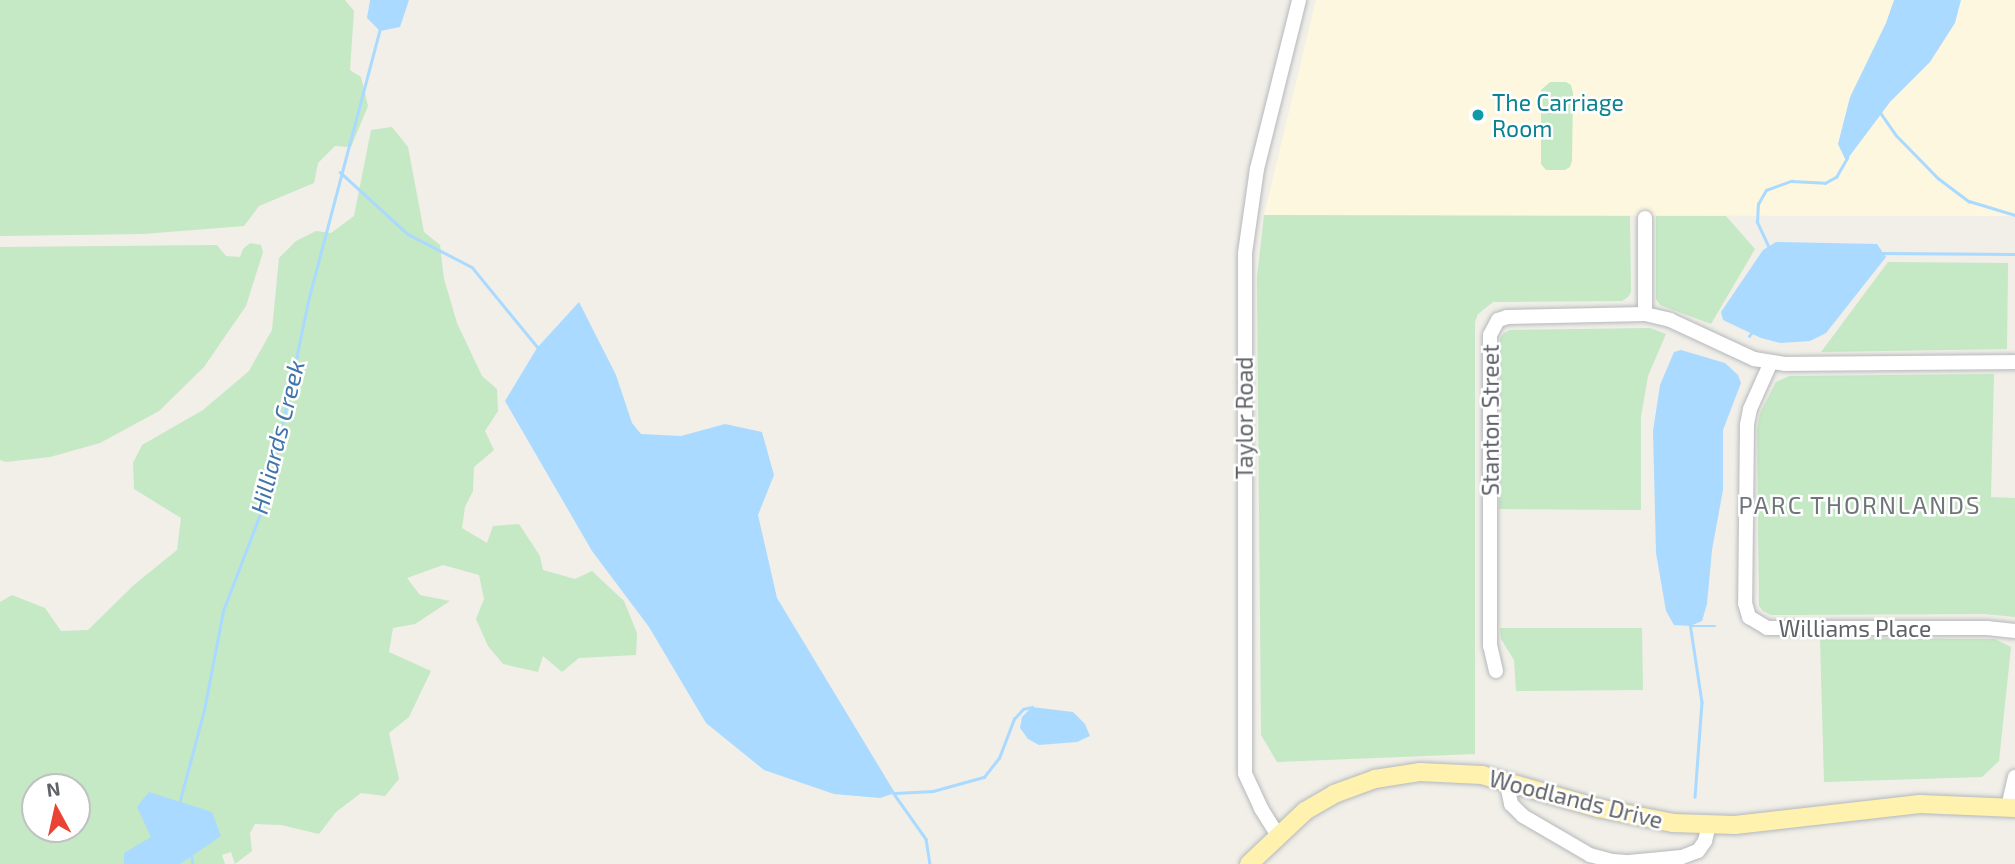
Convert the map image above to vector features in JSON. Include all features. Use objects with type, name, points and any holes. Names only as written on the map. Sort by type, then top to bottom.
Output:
[{"type":"main road","name":"Woodlands Drive","points":[[1249,864],[1277,834],[1304,811],[1335,794],[1375,779],[1438,771],[1506,780],[1631,816],[1709,825],[1772,822],[1920,804],[2011,808]]},
{"type":"street","name":"Taylor Road","points":[[1277,834],[1245,773],[1245,253],[1257,170],[1299,0]]},
{"type":"street","points":[[1645,218],[1645,314]]},
{"type":"street","name":"Stanton Street","points":[[1496,671],[1490,646],[1492,326],[1507,317],[1645,314],[1670,320],[1754,359],[1771,362],[2015,362]]},
{"type":"street","name":"Williams Place","points":[[1771,362],[1750,409],[1747,424],[1745,603],[1749,617],[1766,628],[1987,628],[2015,631]]},
{"type":"street","points":[[2011,808],[2015,777]]},
{"type":"street","points":[[1506,780],[1511,804],[1523,816],[1590,855],[1629,862],[1682,857],[1698,851],[1705,841],[1709,825]]},
{"type":"shaded area","points":[[1316,0],[2015,0],[2015,216],[1264,215]]},
{"type":"green space","points":[[0,0],[345,0],[354,11],[350,70],[361,77],[368,106],[351,147],[335,146],[318,163],[314,183],[259,206],[244,226],[143,234],[0,236]]},
{"type":"green space","points":[[1550,82],[1566,82],[1571,85],[1573,93],[1572,161],[1570,167],[1565,170],[1546,170],[1541,164],[1541,90]]},
{"type":"green space","points":[[392,127],[408,147],[424,232],[440,245],[444,279],[457,323],[482,376],[497,389],[498,411],[485,431],[494,450],[474,467],[473,491],[465,507],[462,528],[487,543],[493,526],[519,524],[540,556],[543,570],[575,579],[592,571],[624,601],[637,633],[636,655],[579,658],[562,672],[543,656],[538,672],[503,664],[488,646],[476,619],[484,599],[479,575],[443,565],[407,578],[420,595],[450,601],[415,624],[393,628],[389,652],[431,671],[409,717],[389,733],[399,779],[385,796],[361,793],[336,812],[319,834],[281,825],[255,824],[250,833],[252,851],[235,864],[231,852],[222,855],[225,864],[0,864],[0,602],[12,595],[45,608],[61,631],[88,630],[135,584],[177,550],[181,518],[134,489],[133,463],[142,445],[203,410],[249,371],[272,330],[279,258],[296,241],[316,231],[331,233],[354,216],[371,130]]},
{"type":"green space","points":[[1264,215],[1630,216],[1631,292],[1628,297],[1622,301],[1493,302],[1478,314],[1475,322],[1475,754],[1277,762],[1261,735],[1257,278]]},
{"type":"green space","points":[[1656,216],[1726,216],[1755,249],[1711,324],[1660,305],[1656,299]]},
{"type":"green space","points":[[250,243],[261,245],[263,252],[246,306],[204,367],[159,411],[100,443],[50,457],[6,462],[0,460],[0,247],[217,245],[226,256],[240,257],[243,249]]},
{"type":"green space","points":[[1888,262],[2008,263],[2007,349],[1821,352]]},
{"type":"green space","points":[[1650,328],[1666,334],[1648,376],[1641,417],[1641,510],[1499,509],[1500,338],[1504,333],[1510,330]]},
{"type":"green space","points":[[1994,374],[1991,497],[2015,498],[2015,617],[1985,614],[1771,615],[1763,611],[1759,606],[1757,429],[1760,413],[1776,382],[1789,376]]},
{"type":"green space","points":[[1500,628],[1642,628],[1643,690],[1516,691],[1514,660],[1501,639]]},
{"type":"green space","points":[[1820,638],[1995,639],[2011,647],[1999,761],[1982,777],[1824,782]]},
{"type":"water","points":[[370,0],[409,0],[400,27],[380,31],[367,18]]},
{"type":"water","points":[[1894,0],[1961,0],[1955,23],[1930,62],[1890,102],[1846,161],[1838,144],[1850,97],[1886,23]]},
{"type":"water","points":[[1776,242],[1877,244],[1886,257],[1826,333],[1810,341],[1780,343],[1761,338],[1723,320],[1721,312],[1763,250]]},
{"type":"water","points":[[579,302],[616,375],[632,423],[641,434],[681,436],[725,424],[762,432],[774,475],[758,515],[777,598],[895,793],[880,798],[834,794],[764,770],[706,723],[649,627],[592,551],[505,401],[537,348]]},
{"type":"water","points":[[1681,350],[1725,363],[1738,375],[1741,383],[1723,430],[1723,490],[1712,550],[1707,604],[1702,621],[1690,626],[1674,625],[1666,611],[1656,553],[1653,431],[1660,385],[1674,352]]},
{"type":"water","points":[[1032,707],[1073,712],[1085,724],[1090,736],[1077,742],[1039,745],[1028,739],[1020,728],[1022,717]]},
{"type":"water","points":[[149,792],[212,812],[221,836],[180,864],[124,864],[124,853],[151,837],[137,807]]},
{"type":"waterway","name":"Hilliards Creek","points":[[179,804],[204,710],[223,611],[268,493],[309,297],[380,29]]},
{"type":"waterway","points":[[1880,112],[1897,136],[1938,178],[1969,201],[2015,215]]},
{"type":"waterway","points":[[1769,248],[1757,222],[1758,204],[1766,190],[1791,181],[1825,183],[1836,177],[1847,158]]},
{"type":"waterway","points":[[340,172],[408,234],[472,267],[539,349]]},
{"type":"waterway","points":[[1882,253],[2015,254]]},
{"type":"waterway","points":[[1749,336],[1753,331]]},
{"type":"waterway","points":[[1690,623],[1702,702],[1695,797]]},
{"type":"waterway","points":[[1690,626],[1715,626]]},
{"type":"waterway","points":[[895,793],[933,791],[984,777],[999,758],[1014,719],[1023,709],[1032,707]]},
{"type":"waterway","points":[[892,791],[926,839],[930,864]]},
{"type":"waterway","points":[[191,854],[193,864]]},
{"type":"place","name":"The Carriage Room","points":[[1478,115]]},
{"type":"district","name":"PARC THORNLANDS","points":[[1860,505]]}]
